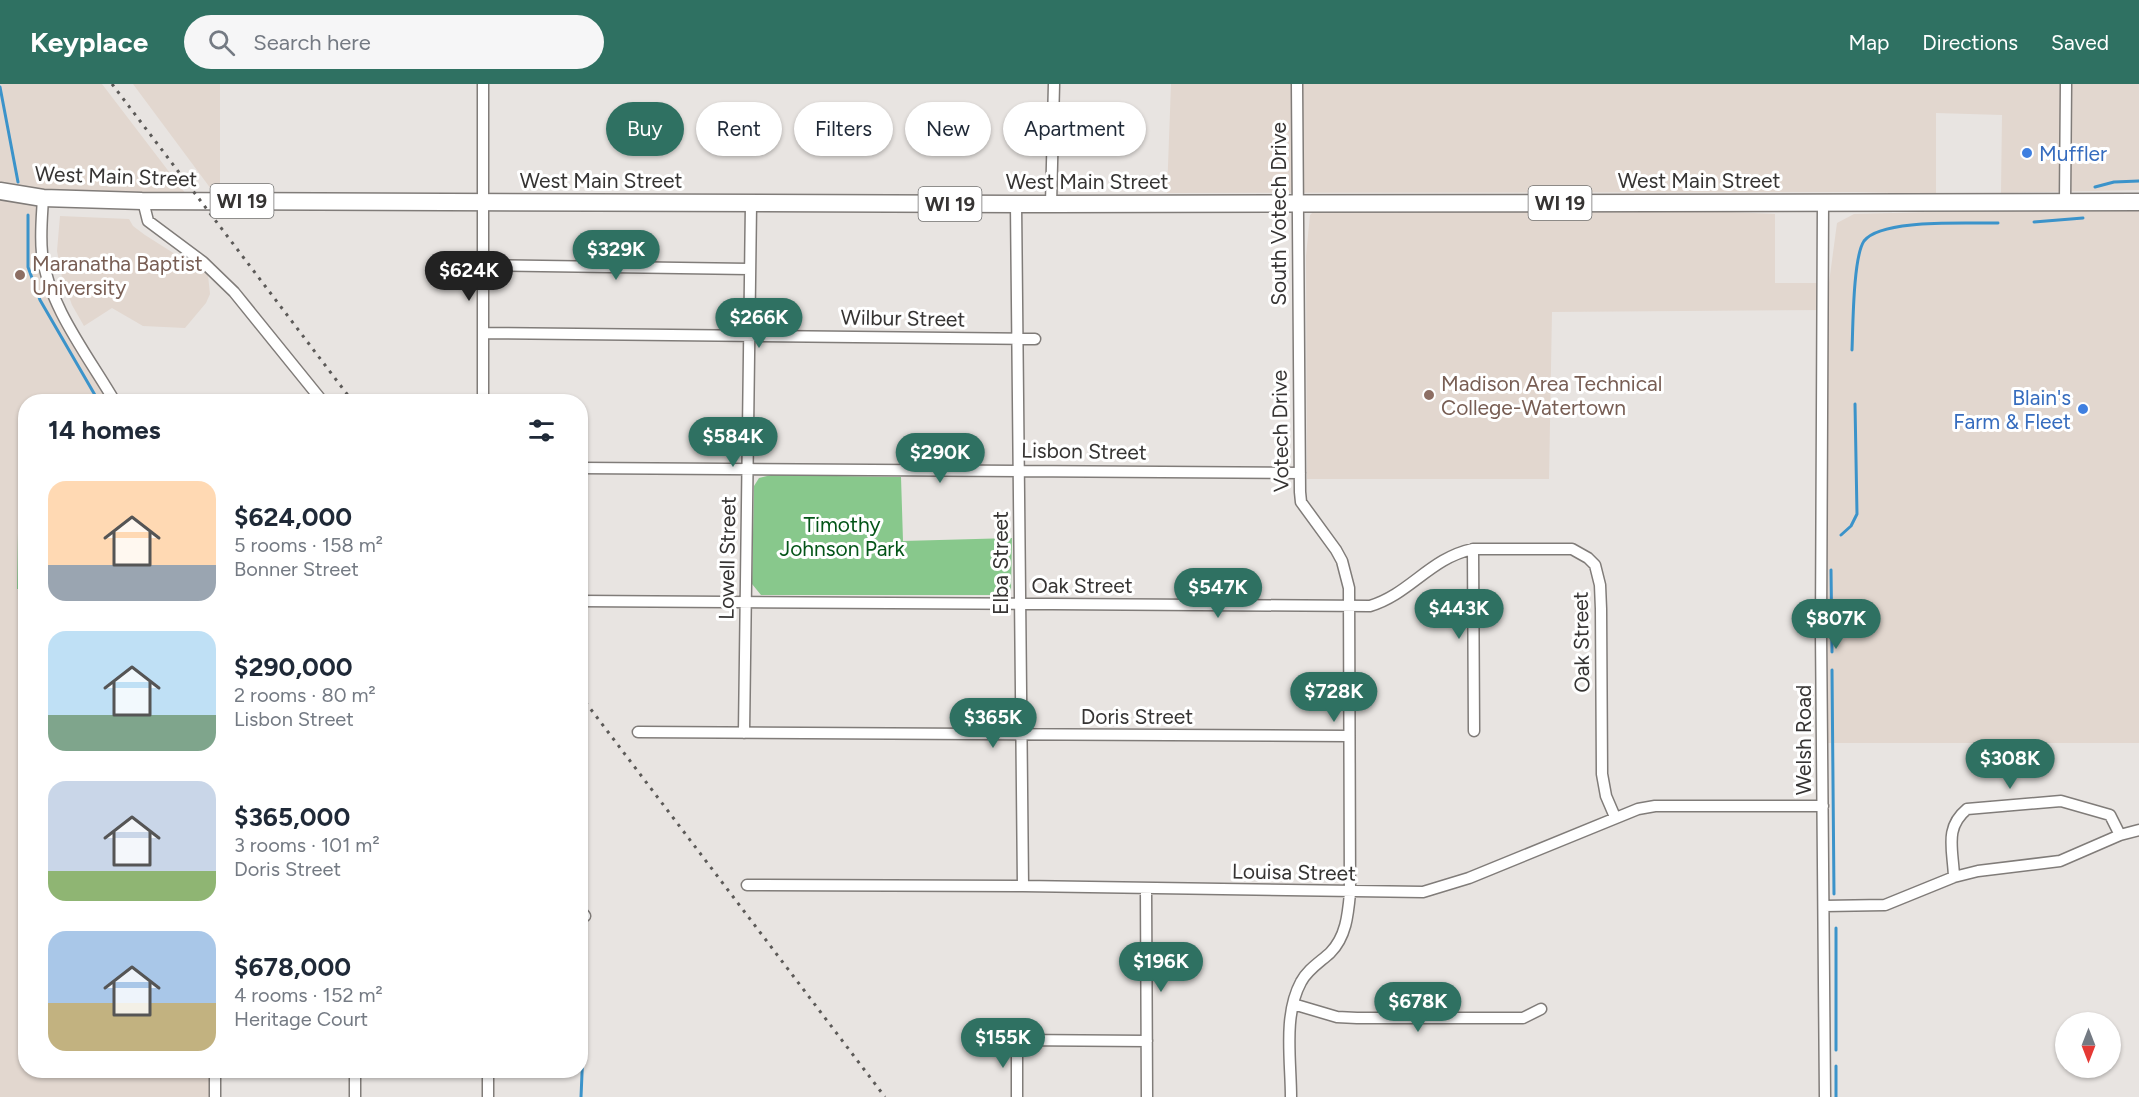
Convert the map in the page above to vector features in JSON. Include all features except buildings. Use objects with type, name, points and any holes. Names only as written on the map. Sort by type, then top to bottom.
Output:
[{"type":"main road","name":"West Main Street","points":[[0,191],[43,198],[143,201],[751,204],[2139,202]]},
{"type":"street","points":[[483,84],[483,394]]},
{"type":"street","points":[[1051,204],[1054,84]]},
{"type":"street","name":"South Votech Drive","points":[[1297,84],[1298,343]]},
{"type":"street","points":[[2065,202],[2066,84]]},
{"type":"street","points":[[43,198],[42,254],[50,288],[110,394]]},
{"type":"street","points":[[143,201],[148,221],[202,262],[234,292],[317,394]]},
{"type":"street","name":"Welsh Road","points":[[1823,202],[1821,357],[1826,1097]]},
{"type":"street","name":"Lowell Street","points":[[744,733],[751,204]]},
{"type":"street","name":"Elba Street","points":[[1016,204],[1023,886]]},
{"type":"street","points":[[483,265],[749,269]]},
{"type":"street","name":"Wilbur Street","points":[[483,333],[1035,339]]},
{"type":"street","name":"Votech Drive","points":[[1291,1097],[1293,1004],[1301,981],[1308,971],[1339,941],[1348,913],[1350,893],[1347,606],[1349,588],[1342,561],[1301,502],[1298,343]]},
{"type":"street","name":"Lisbon Street","points":[[588,468],[1300,474]]},
{"type":"street","points":[[1473,549],[1474,730]]},
{"type":"street","name":"Oak Street","points":[[588,602],[1347,606],[1381,603],[1448,556],[1473,549],[1572,549],[1588,558],[1598,574],[1601,609],[1603,780],[1605,796],[1615,817]]},
{"type":"street","name":"Doris Street","points":[[638,732],[1348,736]]},
{"type":"street","points":[[1954,877],[1952,834],[1956,819],[1967,809],[2061,801],[2110,815],[2120,835]]},
{"type":"street","name":"Louisa Street","points":[[747,885],[1023,886],[1404,894],[1443,888],[1615,817],[1655,806],[1823,806]]},
{"type":"street","points":[[1824,906],[1885,904],[1954,877],[1978,871],[2053,863],[2120,835],[2139,830]]},
{"type":"street","points":[[1146,888],[1147,1097]]},
{"type":"street","points":[[1293,1004],[1337,1017],[1357,1018],[1523,1018],[1541,1009]]},
{"type":"street","points":[[1002,1040],[1147,1041]]},
{"type":"street","points":[[1017,1040],[1017,1097]]},
{"type":"street","points":[[215,1078],[215,1097]]},
{"type":"street","points":[[355,1078],[355,1097]]},
{"type":"street","points":[[488,1078],[488,1097]]},
{"type":"shaded area","name":"Maranatha Baptist University","points":[[0,84],[102,84],[186,194],[36,189],[36,262],[43,288],[103,394],[18,394],[18,1078],[214,1078],[213,1097],[0,1097]]},
{"type":"shaded area","name":"Maranatha Baptist University","points":[[133,84],[220,84],[220,193],[214,193]]},
{"type":"shaded area","points":[[1171,84],[2139,84],[2139,190],[2001,193],[2002,115],[1936,113],[1936,194],[1856,192],[1167,193]]},
{"type":"shaded area","points":[[2139,208],[2139,743],[1828,743],[1826,310],[1552,312],[1549,479],[1307,479],[1306,256],[1310,215],[1313,212],[1687,210],[1775,214],[1775,283],[1829,283],[1837,223],[1854,214]]},
{"type":"shaded area","points":[[60,216],[129,219],[133,226],[145,235],[208,275],[210,294],[206,303],[185,328],[143,326],[112,308],[84,326],[72,305],[62,277],[57,251]]},
{"type":"green space","name":"Timothy Johnson Park","points":[[771,475],[901,477],[903,541],[1012,538],[1011,592],[1003,595],[761,595],[752,584],[754,486],[759,478]]},
{"type":"green space","points":[[18,534],[18,589],[17,589]]},
{"type":"waterway","points":[[0,87],[18,182]]},
{"type":"waterway","points":[[2095,187],[2114,182],[2139,181]]},
{"type":"waterway","points":[[28,215],[28,267],[40,300],[94,394]]},
{"type":"waterway","points":[[2034,222],[2083,218]]},
{"type":"waterway","points":[[1852,350],[1856,277],[1860,249],[1864,241],[1873,234],[1906,225],[1998,223]]},
{"type":"waterway","points":[[1841,535],[1851,526],[1857,514],[1855,404]]},
{"type":"waterway","points":[[1831,570],[1832,652]]},
{"type":"waterway","points":[[1832,670],[1834,894]]},
{"type":"waterway","points":[[1836,928],[1836,1050]]},
{"type":"waterway","points":[[1836,1066],[1836,1097]]},
{"type":"waterway","points":[[581,1097],[582,1078]]},
{"type":"railway","points":[[112,84],[347,394]]},
{"type":"railway","points":[[588,706],[885,1097]]},
{"type":"place","name":"Muffler","points":[[2027,153]]},
{"type":"place","name":"Maranatha Baptist University","points":[[20,275]]},
{"type":"place","name":"Madison Area Technical College-Watertown","points":[[1429,395]]},
{"type":"place","name":"Blain's Farm & Fleet","points":[[2083,409]]}]
